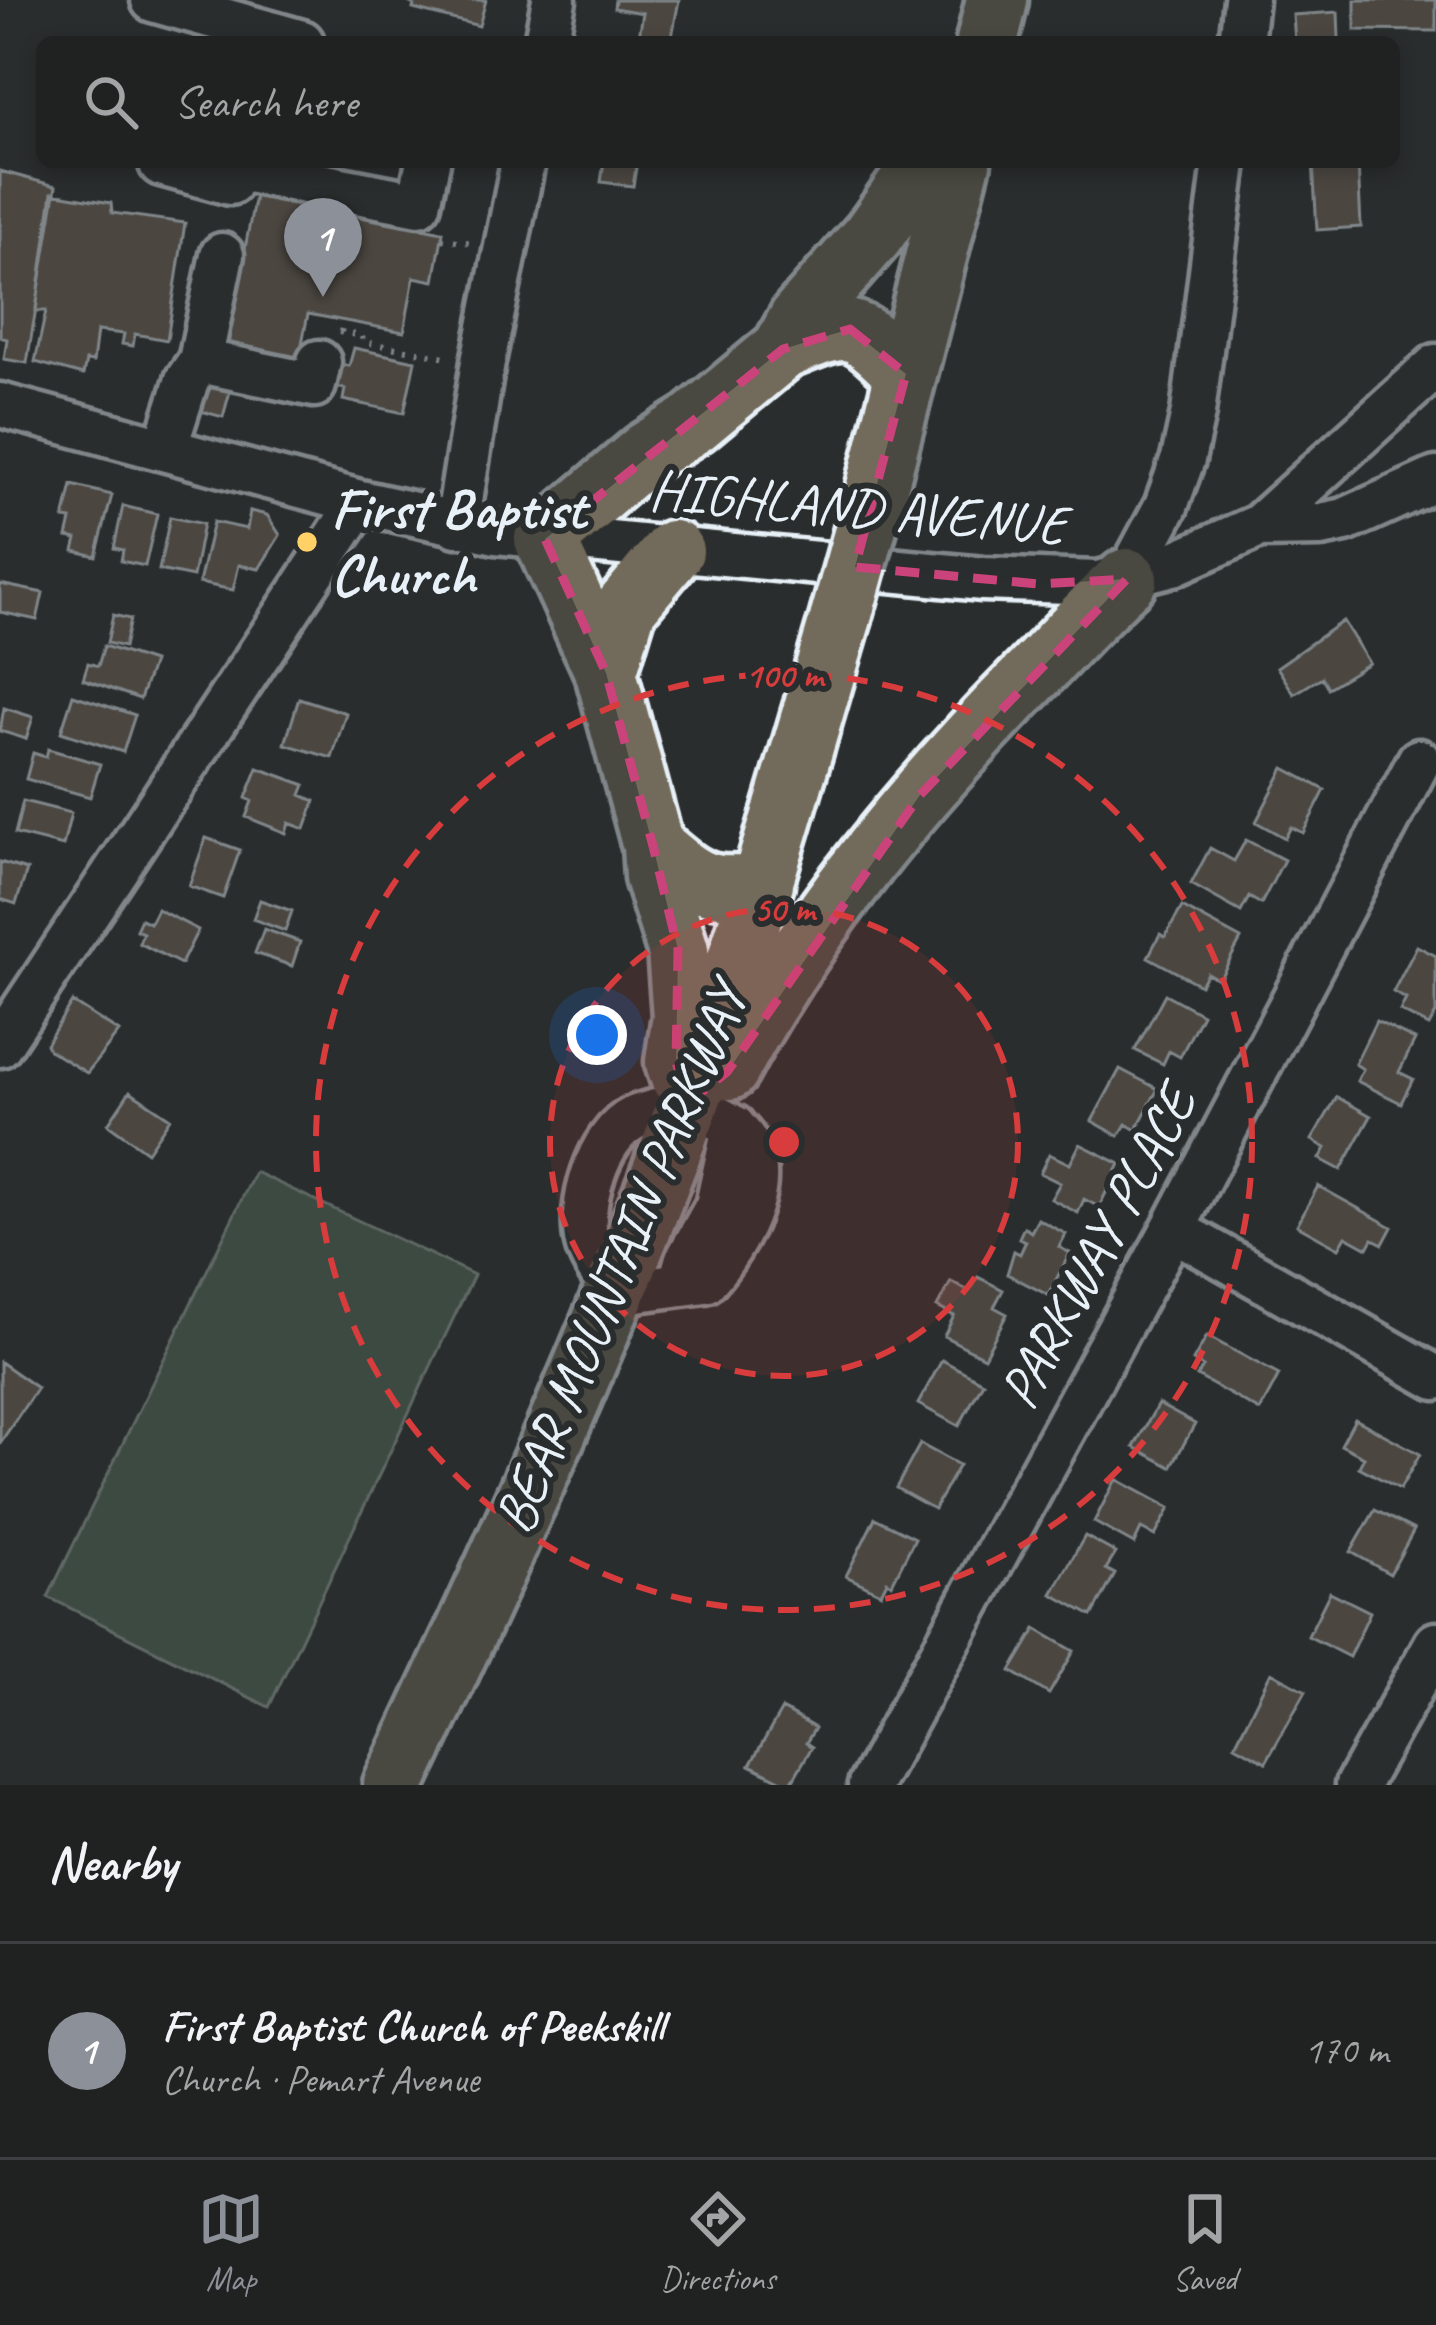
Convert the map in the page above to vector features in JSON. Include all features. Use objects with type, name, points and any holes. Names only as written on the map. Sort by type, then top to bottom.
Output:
[{"type":"highway","points":[[988,36],[997,0]]},
{"type":"highway","points":[[783,349],[800,319],[873,235],[921,168]]},
{"type":"highway","name":"BEAR MOUNTAIN PARKWAY","points":[[394,1785],[485,1593],[615,1292],[711,1115],[763,883],[842,617],[958,168]]},
{"type":"highway","points":[[711,1115],[676,1062],[683,1016],[678,950],[655,877],[653,846],[606,674],[545,538],[783,349],[822,332],[850,329],[874,340],[906,374]]},
{"type":"highway","points":[[606,674],[626,607],[673,550]]},
{"type":"highway","points":[[711,1115],[756,1018],[823,919],[969,739],[1127,578]]},
{"type":"highway","points":[[653,846],[711,888],[728,890],[763,883]]},
{"type":"street","points":[[153,0],[267,36]]},
{"type":"street","points":[[547,36],[554,0]]},
{"type":"street","points":[[1242,36],[1246,0]]},
{"type":"street","points":[[176,168],[230,183],[233,168]]},
{"type":"street","points":[[249,168],[419,203],[427,168]]},
{"type":"street","points":[[457,525],[523,168]]},
{"type":"street","points":[[1127,578],[1166,506],[1183,459],[1225,168]]},
{"type":"street","points":[[165,449],[187,380],[200,361],[222,255]]},
{"type":"street","points":[[200,361],[314,385],[328,341]]},
{"type":"street","name":"HIGHLAND AVENUE","points":[[0,405],[457,525],[545,538],[1039,584],[1127,578],[1219,547],[1259,526],[1436,366]]},
{"type":"street","points":[[1259,526],[1345,520],[1436,479]]},
{"type":"street","points":[[5,1028],[360,502]]},
{"type":"street","name":"PARKWAY PLACE","points":[[871,1785],[1173,1229],[1419,761]]},
{"type":"street","points":[[615,1292],[705,1281],[744,1226],[755,1165],[711,1115]]},
{"type":"street","points":[[1173,1229],[1436,1378]]},
{"type":"street","points":[[1357,1785],[1436,1644]]},
{"type":"path","points":[[442,238],[482,244]]},
{"type":"path","points":[[328,341],[344,320]]},
{"type":"path","points":[[328,341],[362,336],[363,342],[460,360]]},
{"type":"highlighted area","points":[[850,329],[906,374],[855,567],[1039,584],[1127,579],[920,795],[727,1072],[688,1103],[676,1062],[678,950],[653,846],[606,673],[545,539],[783,349]]},
{"type":"green space","points":[[255,1172],[474,1275],[269,1707],[48,1597]]},
{"type":"building","points":[[404,0],[486,0],[479,26],[413,9]]},
{"type":"building","points":[[615,0],[679,0],[672,36],[639,36],[643,13],[614,8]]},
{"type":"building","points":[[1355,0],[1436,0],[1436,31],[1355,30]]},
{"type":"building","points":[[1338,12],[1339,36],[1295,36],[1293,15]]},
{"type":"building","points":[[603,168],[636,168],[633,186],[601,182]]},
{"type":"building","points":[[1313,168],[1358,168],[1361,227],[1317,230]]},
{"type":"building","points":[[0,171],[56,186],[27,363],[4,359],[7,339],[0,337]]},
{"type":"building","points":[[52,193],[111,203],[112,213],[185,223],[167,340],[135,334],[133,346],[122,344],[124,334],[97,331],[93,362],[86,361],[83,375],[35,362],[46,311],[36,311]]},
{"type":"building","points":[[255,196],[443,232],[434,281],[414,277],[404,332],[308,314],[296,373],[224,359]]},
{"type":"building","points":[[354,348],[415,361],[404,413],[343,400],[345,389],[331,386],[336,363],[349,366]]},
{"type":"building","points":[[202,376],[232,384],[223,417],[193,409]]},
{"type":"building","points":[[72,485],[112,495],[96,556],[74,551],[77,539],[67,537],[71,520],[64,519]]},
{"type":"building","points":[[123,506],[157,514],[145,566],[121,561],[123,550],[114,548]]},
{"type":"building","points":[[250,511],[267,515],[280,535],[259,569],[239,565],[233,590],[199,583],[213,522],[247,529]]},
{"type":"building","points":[[170,517],[203,524],[193,577],[159,570]]},
{"type":"building","points":[[0,584],[43,593],[37,620],[0,612]]},
{"type":"building","points":[[113,615],[130,619],[124,647],[107,643]]},
{"type":"building","points":[[1343,621],[1369,663],[1328,688],[1322,677],[1294,694],[1277,667]]},
{"type":"building","points":[[104,646],[153,662],[140,699],[83,679],[88,663],[98,666]]},
{"type":"building","points":[[73,695],[135,715],[123,752],[61,732]]},
{"type":"building","points":[[299,698],[346,713],[332,758],[285,744]]},
{"type":"building","points":[[4,708],[33,717],[26,739],[0,731]]},
{"type":"building","points":[[48,749],[100,764],[90,797],[26,779],[33,753],[46,757]]},
{"type":"building","points":[[258,768],[305,785],[301,795],[315,801],[305,829],[289,823],[286,833],[246,817],[252,801],[246,798]]},
{"type":"building","points":[[1284,768],[1325,790],[1303,833],[1291,827],[1285,838],[1256,822]]},
{"type":"building","points":[[23,801],[71,813],[63,846],[15,834]]},
{"type":"building","points":[[206,838],[240,850],[223,898],[189,886]]},
{"type":"building","points":[[1246,840],[1284,860],[1261,904],[1249,897],[1241,912],[1191,884],[1210,848],[1234,861]]},
{"type":"building","points":[[0,862],[27,870],[16,904],[0,899]]},
{"type":"building","points":[[260,900],[292,911],[285,931],[253,919]]},
{"type":"building","points":[[1182,907],[1241,939],[1219,980],[1207,973],[1200,985],[1148,957]]},
{"type":"building","points":[[157,909],[198,930],[181,964],[139,943],[143,933],[136,930],[141,919],[150,923]]},
{"type":"building","points":[[264,929],[300,942],[292,966],[255,953]]},
{"type":"building","points":[[1417,946],[1436,956],[1436,1013],[1429,1026],[1400,1011],[1406,999],[1393,992]]},
{"type":"building","points":[[1165,994],[1202,1014],[1180,1057],[1169,1051],[1163,1064],[1135,1050]]},
{"type":"building","points":[[72,1002],[119,1032],[87,1073],[46,1044]]},
{"type":"building","points":[[1376,1021],[1415,1040],[1399,1072],[1413,1079],[1401,1103],[1357,1081],[1363,1069],[1355,1064]]},
{"type":"building","points":[[1120,1069],[1158,1089],[1136,1130],[1126,1124],[1119,1136],[1092,1121]]},
{"type":"building","points":[[130,1091],[170,1118],[147,1152],[108,1124]]},
{"type":"building","points":[[1337,1097],[1371,1116],[1341,1170],[1320,1159],[1326,1148],[1312,1140]]},
{"type":"building","points":[[1080,1144],[1120,1164],[1099,1207],[1084,1199],[1078,1213],[1051,1199],[1060,1183],[1040,1173],[1049,1154],[1070,1164]]},
{"type":"building","points":[[1318,1186],[1392,1227],[1383,1244],[1373,1239],[1368,1248],[1346,1236],[1339,1248],[1297,1225]]},
{"type":"building","points":[[1038,1219],[1066,1234],[1059,1247],[1070,1253],[1048,1295],[1007,1274],[1014,1251],[1020,1254],[1026,1241],[1019,1238],[1024,1227],[1031,1232]]},
{"type":"building","points":[[978,1277],[1003,1290],[994,1307],[1007,1314],[984,1357],[944,1336],[954,1316],[937,1307],[951,1282],[969,1291]]},
{"type":"building","points":[[1207,1336],[1279,1375],[1260,1411],[1197,1376],[1203,1367],[1193,1361]]},
{"type":"building","points":[[942,1360],[983,1382],[959,1426],[918,1404]]},
{"type":"building","points":[[0,1362],[37,1388],[0,1443]]},
{"type":"building","points":[[1158,1404],[1195,1424],[1171,1467],[1134,1447]]},
{"type":"building","points":[[1355,1419],[1420,1454],[1400,1489],[1359,1467],[1364,1457],[1341,1445]]},
{"type":"building","points":[[920,1444],[959,1465],[934,1509],[896,1488]]},
{"type":"building","points":[[1116,1479],[1170,1508],[1155,1536],[1141,1529],[1134,1544],[1094,1522]]},
{"type":"building","points":[[1375,1510],[1414,1530],[1390,1574],[1351,1552]]},
{"type":"building","points":[[875,1518],[915,1538],[892,1584],[887,1581],[881,1593],[846,1576]]},
{"type":"building","points":[[1085,1536],[1116,1553],[1106,1569],[1115,1574],[1092,1616],[1052,1594]]},
{"type":"building","points":[[1330,1592],[1370,1612],[1349,1657],[1308,1636]]},
{"type":"building","points":[[1036,1629],[1074,1651],[1049,1694],[1011,1671]]},
{"type":"building","points":[[1271,1672],[1306,1691],[1266,1762],[1235,1745]]},
{"type":"building","points":[[782,1709],[815,1728],[806,1743],[812,1747],[790,1785],[750,1765]]},
{"type":"place","name":"First Baptist Church of Peekskill","points":[[323,297]]},
{"type":"place","name":"First Baptist Church","points":[[307,542]]}]
